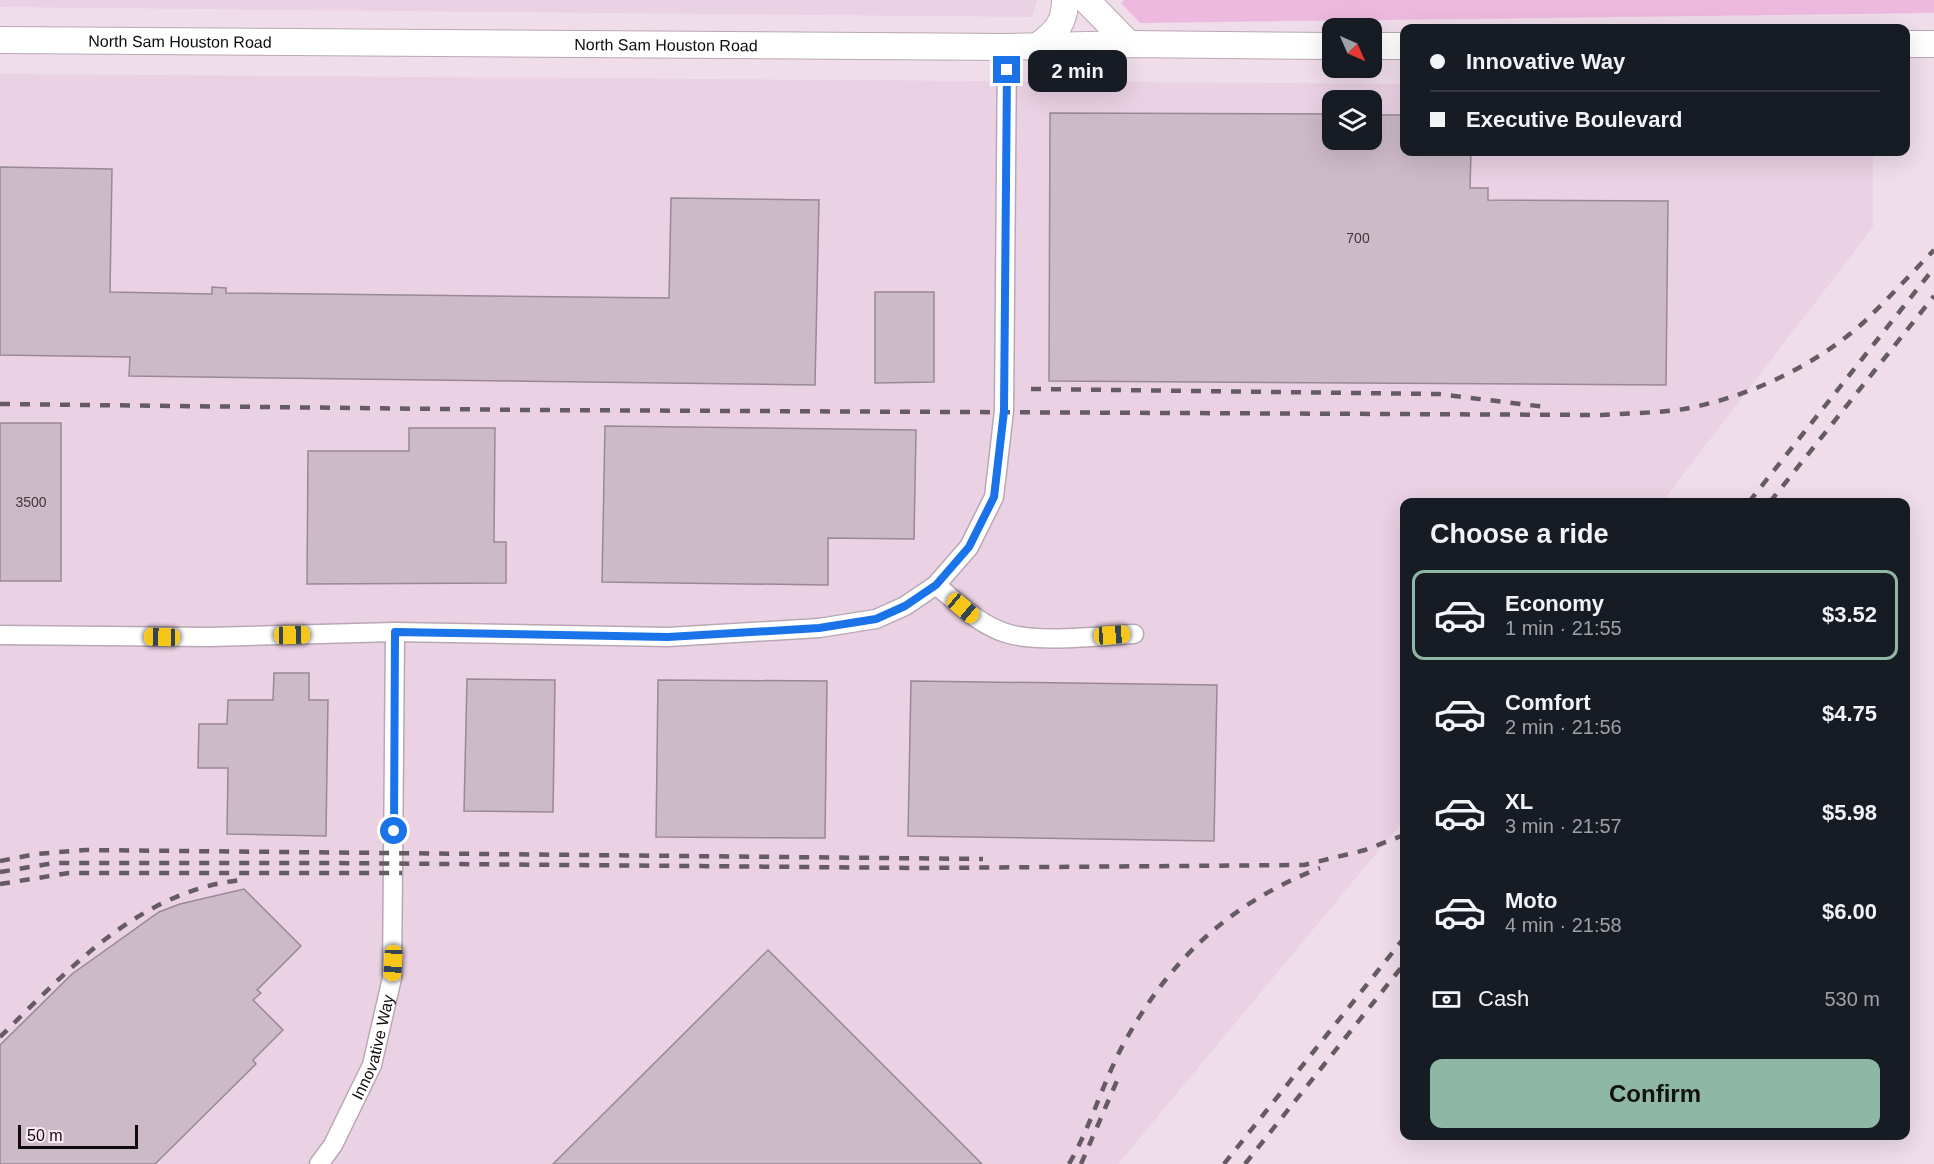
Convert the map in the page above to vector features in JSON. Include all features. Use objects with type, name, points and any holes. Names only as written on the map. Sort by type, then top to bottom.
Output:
[{"type":"street","points":[[1039,45],[1061,26],[1065,13],[1065,0]]},
{"type":"street","points":[[1086,0],[1129,44]]},
{"type":"street","name":"North Sam Houston Road","points":[[0,40],[1008,47],[1129,44],[1322,46]]},
{"type":"street","points":[[1910,44],[1934,44]]},
{"type":"street","points":[[1382,46],[1400,46]]},
{"type":"street","points":[[0,635],[209,637],[395,632],[668,637],[819,628],[876,619],[905,606],[936,585],[969,547],[994,497],[1004,411],[1008,47]]},
{"type":"street","points":[[936,585],[977,619],[1009,634],[1069,638],[1134,634]]},
{"type":"street","name":"Innovative Way","points":[[319,1164],[333,1145],[372,1065],[392,978],[395,632]]},
{"type":"shaded area","points":[[0,0],[1037,0],[1032,17],[0,7]]},
{"type":"shaded area","points":[[1124,0],[1934,0],[1934,13],[1382,20],[1382,18],[1322,18],[1322,21],[1140,23],[1121,3]]},
{"type":"shaded area","points":[[0,74],[1400,84],[1400,156],[1873,156],[1873,227],[1665,498],[1400,498],[1400,825],[1118,1164],[0,1164]]},
{"type":"building","points":[[1050,113],[1322,114],[1322,150],[1382,150],[1382,115],[1400,115],[1400,156],[1471,156],[1470,188],[1488,188],[1488,200],[1668,201],[1666,385],[1049,381]]},
{"type":"building","points":[[0,167],[112,169],[110,292],[212,294],[212,287],[226,288],[226,293],[669,298],[671,198],[819,200],[815,385],[129,376],[130,357],[0,355]]},
{"type":"building","points":[[875,292],[934,292],[934,382],[875,383]]},
{"type":"building","points":[[0,423],[61,423],[61,581],[0,581]]},
{"type":"building","points":[[605,426],[916,430],[914,539],[828,538],[828,585],[602,582]]},
{"type":"building","points":[[409,428],[495,428],[494,542],[506,542],[506,583],[307,584],[308,451],[409,451]]},
{"type":"building","points":[[274,673],[309,673],[309,700],[328,700],[326,836],[227,834],[228,768],[198,768],[199,724],[227,724],[228,700],[273,700]]},
{"type":"building","points":[[467,679],[555,680],[553,812],[464,811]]},
{"type":"building","points":[[658,680],[827,681],[825,838],[656,837]]},
{"type":"building","points":[[911,681],[1217,685],[1214,841],[908,836]]},
{"type":"building","points":[[244,889],[301,946],[257,990],[261,993],[253,1000],[283,1030],[253,1060],[256,1064],[155,1164],[0,1164],[0,1045],[72,974],[159,912],[180,904]]},
{"type":"building","points":[[768,950],[982,1164],[553,1164]]},
{"type":"railway","points":[[0,404],[530,410],[1602,415],[1664,411],[1684,409],[1733,397],[1803,366],[1845,338],[1864,322],[1934,250]]},
{"type":"railway","points":[[1752,498],[1934,268]]},
{"type":"railway","points":[[1773,498],[1934,296]]},
{"type":"railway","points":[[1031,389],[1438,394],[1546,407]]},
{"type":"railway","points":[[0,872],[54,863],[922,868],[1304,865],[1365,850],[1400,837]]},
{"type":"railway","points":[[0,861],[36,854],[85,850],[983,859]]},
{"type":"railway","points":[[1069,1164],[1124,1043],[1161,985],[1182,960],[1206,937],[1258,898],[1320,868]]},
{"type":"railway","points":[[0,884],[69,873],[402,873]]},
{"type":"railway","points":[[0,1037],[80,960],[108,937],[138,917],[170,900],[204,887],[241,880]]},
{"type":"railway","points":[[1224,1164],[1400,943]]},
{"type":"railway","points":[[1245,1164],[1400,969]]},
{"type":"railway","points":[[1081,1164],[1119,1076]]},
{"type":"route","points":[[394,831],[395,632],[668,637],[819,628],[868,621],[905,606],[936,585],[969,547],[994,497],[1004,411],[1007,70]]}]
